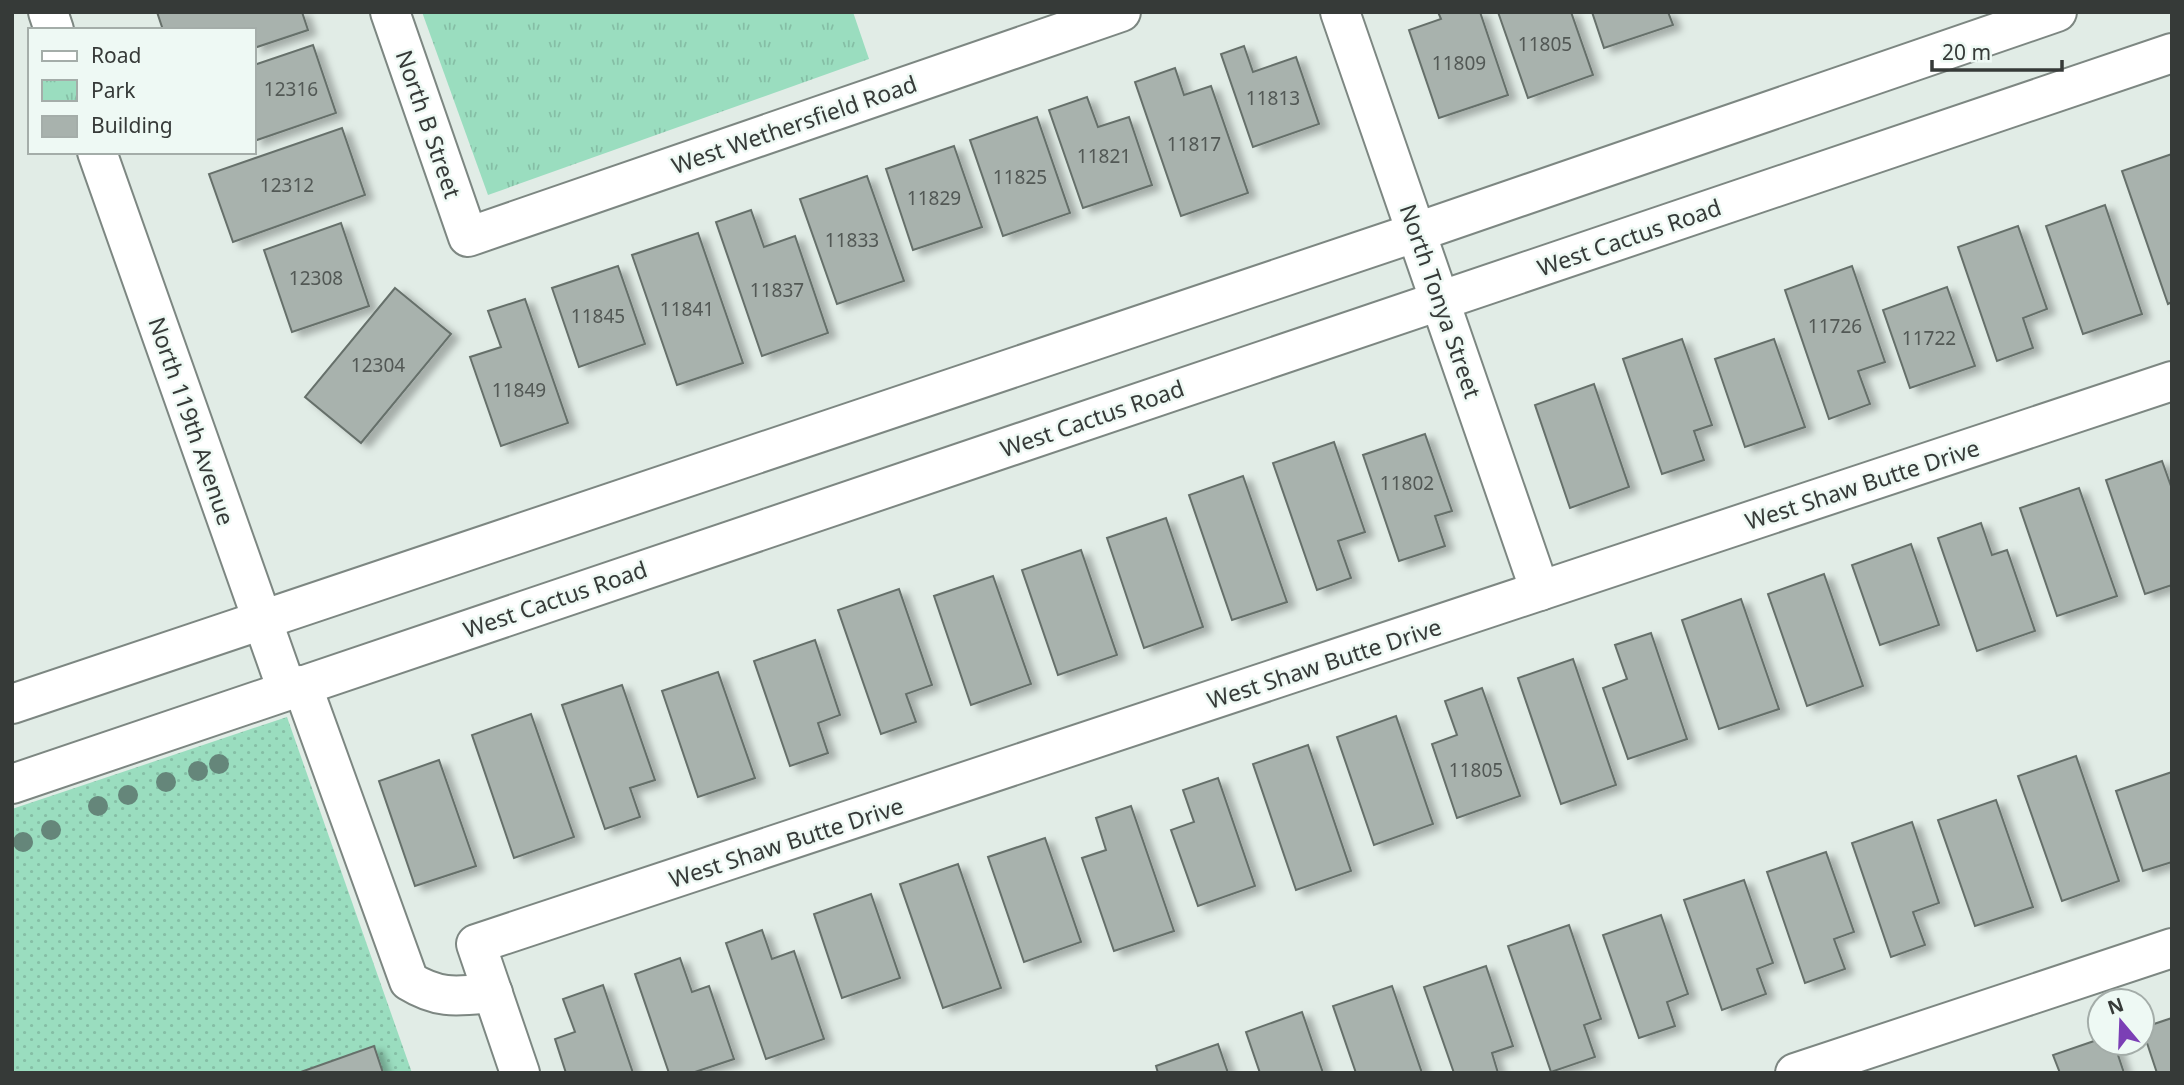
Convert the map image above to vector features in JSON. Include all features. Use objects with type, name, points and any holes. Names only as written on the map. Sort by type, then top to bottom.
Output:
[{"type":"street","name":"North B Street","points":[[390,12],[468,237]]},
{"type":"street","name":"West Wethersfield Road","points":[[468,237],[1121,12]]},
{"type":"street","name":"North Tonya Street","points":[[1340,12],[1540,591]]},
{"type":"street","points":[[12,704],[1417,232],[2057,12]]},
{"type":"street","name":"West Cactus Road","points":[[12,783],[2172,53]]},
{"type":"street","name":"North 119th Avenue","points":[[98,154],[262,620],[295,687],[409,981],[427,992],[446,997],[493,993]]},
{"type":"street","name":"West Shaw Butte Drive","points":[[493,993],[476,944],[2172,381]]},
{"type":"street","points":[[1795,1073],[2172,948]]},
{"type":"street","points":[[493,993],[520,1073]]},
{"type":"green space","points":[[422,12],[853,12],[869,59],[488,195]]},
{"type":"green space","points":[[287,717],[412,1073],[12,1073],[12,809]]},
{"type":"building","points":[[157,12],[302,12],[308,30],[256,47],[256,28],[162,28]]},
{"type":"building","points":[[1438,12],[1480,12],[1508,95],[1439,118],[1409,30],[1441,19]]},
{"type":"building","points":[[1498,12],[1571,12],[1593,75],[1528,98]]},
{"type":"building","points":[[1592,12],[1668,12],[1673,25],[1604,48]]},
{"type":"building","points":[[313,45],[336,113],[256,140],[256,64]]},
{"type":"building","points":[[1244,46],[1253,72],[1296,57],[1319,124],[1253,147],[1221,54]]},
{"type":"building","points":[[1175,68],[1184,95],[1211,86],[1248,193],[1181,216],[1135,82]]},
{"type":"building","points":[[1087,97],[1098,127],[1129,117],[1152,185],[1083,208],[1049,110]]},
{"type":"building","points":[[1037,117],[1070,213],[1003,236],[970,140]]},
{"type":"building","points":[[342,128],[365,195],[233,242],[209,174]]},
{"type":"building","points":[[954,146],[982,227],[913,250],[886,169]]},
{"type":"building","points":[[2172,154],[2172,302],[2168,304],[2122,171]]},
{"type":"building","points":[[867,176],[904,281],[837,304],[800,199]]},
{"type":"building","points":[[2105,205],[2142,314],[2083,334],[2046,226]]},
{"type":"building","points":[[751,210],[764,247],[795,236],[828,333],[762,356],[716,222]]},
{"type":"building","points":[[341,223],[369,306],[292,332],[264,250]]},
{"type":"building","points":[[2018,226],[2047,309],[2023,318],[2033,348],[1997,361],[1958,247]]},
{"type":"building","points":[[698,233],[743,363],[677,385],[632,255]]},
{"type":"building","points":[[618,266],[645,344],[579,367],[552,288]]},
{"type":"building","points":[[1852,266],[1885,362],[1858,371],[1870,404],[1829,419],[1785,290]]},
{"type":"building","points":[[1947,287],[1975,366],[1910,388],[1883,310]]},
{"type":"building","points":[[395,288],[451,334],[361,443],[305,397]]},
{"type":"building","points":[[525,299],[568,423],[501,446],[470,357],[501,347],[488,311]]},
{"type":"building","points":[[1682,339],[1712,425],[1694,431],[1704,460],[1662,474],[1623,359]]},
{"type":"building","points":[[1774,339],[1805,427],[1745,447],[1715,359]]},
{"type":"building","points":[[1594,384],[1629,487],[1570,508],[1535,405]]},
{"type":"building","points":[[1425,434],[1452,511],[1435,516],[1445,546],[1399,561],[1363,455]]},
{"type":"building","points":[[1334,442],[1365,532],[1338,541],[1351,578],[1317,590],[1273,463]]},
{"type":"building","points":[[2162,461],[2172,489],[2172,585],[2145,594],[2106,480]]},
{"type":"building","points":[[1243,476],[1287,602],[1232,620],[1189,495]]},
{"type":"building","points":[[2079,488],[2117,596],[2057,616],[2020,508]]},
{"type":"building","points":[[1166,518],[1203,627],[1144,648],[1107,538]]},
{"type":"building","points":[[1981,523],[1992,555],[2007,550],[2035,631],[1977,651],[1938,538]]},
{"type":"building","points":[[1911,544],[1939,625],[1880,645],[1852,565]]},
{"type":"building","points":[[1081,550],[1117,655],[1058,675],[1022,570]]},
{"type":"building","points":[[1824,574],[1863,686],[1807,706],[1768,594]]},
{"type":"building","points":[[993,576],[1031,684],[971,705],[934,596]]},
{"type":"building","points":[[899,589],[932,685],[906,694],[916,722],[881,734],[838,610]]},
{"type":"building","points":[[1741,599],[1779,709],[1719,729],[1682,620]]},
{"type":"building","points":[[1651,633],[1687,739],[1628,759],[1603,688],[1627,679],[1615,645]]},
{"type":"building","points":[[815,640],[840,715],[818,723],[828,753],[790,766],[754,661]]},
{"type":"building","points":[[1573,659],[1616,785],[1561,804],[1518,678]]},
{"type":"building","points":[[718,672],[755,778],[698,797],[662,691]]},
{"type":"building","points":[[622,685],[655,780],[630,788],[640,817],[605,829],[562,705]]},
{"type":"building","points":[[1482,688],[1520,796],[1457,818],[1432,744],[1457,735],[1445,701]]},
{"type":"building","points":[[531,714],[574,837],[514,858],[472,735]]},
{"type":"building","points":[[1396,716],[1433,824],[1374,845],[1337,737]]},
{"type":"building","points":[[1308,745],[1351,871],[1296,890],[1253,764]]},
{"type":"building","points":[[2076,756],[2119,881],[2062,901],[2018,776]]},
{"type":"building","points":[[439,760],[476,866],[415,886],[379,781]]},
{"type":"building","points":[[2172,772],[2172,862],[2143,871],[2116,791]]},
{"type":"building","points":[[1218,778],[1255,886],[1198,906],[1171,830],[1194,822],[1183,790]]},
{"type":"building","points":[[1996,800],[2033,907],[1975,926],[1938,820]]},
{"type":"building","points":[[1131,806],[1174,931],[1114,951],[1082,858],[1106,850],[1096,818]]},
{"type":"building","points":[[1912,822],[1939,903],[1913,912],[1925,945],[1891,957],[1852,843]]},
{"type":"building","points":[[1045,838],[1081,942],[1024,962],[988,857]]},
{"type":"building","points":[[1826,852],[1854,932],[1834,939],[1845,969],[1805,983],[1767,872]]},
{"type":"building","points":[[958,864],[1001,988],[943,1008],[900,884]]},
{"type":"building","points":[[1744,880],[1773,963],[1757,969],[1766,994],[1722,1010],[1684,900]]},
{"type":"building","points":[[871,894],[900,978],[842,998],[814,914]]},
{"type":"building","points":[[1661,915],[1688,994],[1667,1002],[1675,1026],[1639,1038],[1603,935]]},
{"type":"building","points":[[1569,925],[1601,1019],[1584,1025],[1595,1057],[1551,1072],[1508,946]]},
{"type":"building","points":[[762,930],[772,959],[794,951],[824,1039],[766,1059],[726,943]]},
{"type":"building","points":[[680,958],[692,992],[709,986],[734,1059],[692,1073],[669,1073],[635,974]]},
{"type":"building","points":[[1486,966],[1513,1046],[1492,1053],[1498,1073],[1454,1073],[1424,987]]},
{"type":"building","points":[[603,985],[633,1073],[566,1073],[555,1039],[575,1032],[563,999]]},
{"type":"building","points":[[1392,986],[1422,1073],[1356,1073],[1333,1006]]},
{"type":"building","points":[[1302,1012],[1323,1073],[1260,1073],[1246,1032]]},
{"type":"building","points":[[2172,1018],[2172,1073],[2157,1073],[2152,1057],[2156,1057],[2156,1023]]},
{"type":"building","points":[[1218,1044],[1228,1073],[1158,1073],[1156,1066]]},
{"type":"building","points":[[2086,1044],[2086,1057],[2119,1057],[2124,1073],[2060,1073],[2053,1055]]},
{"type":"building","points":[[374,1046],[383,1073],[298,1073]]}]
